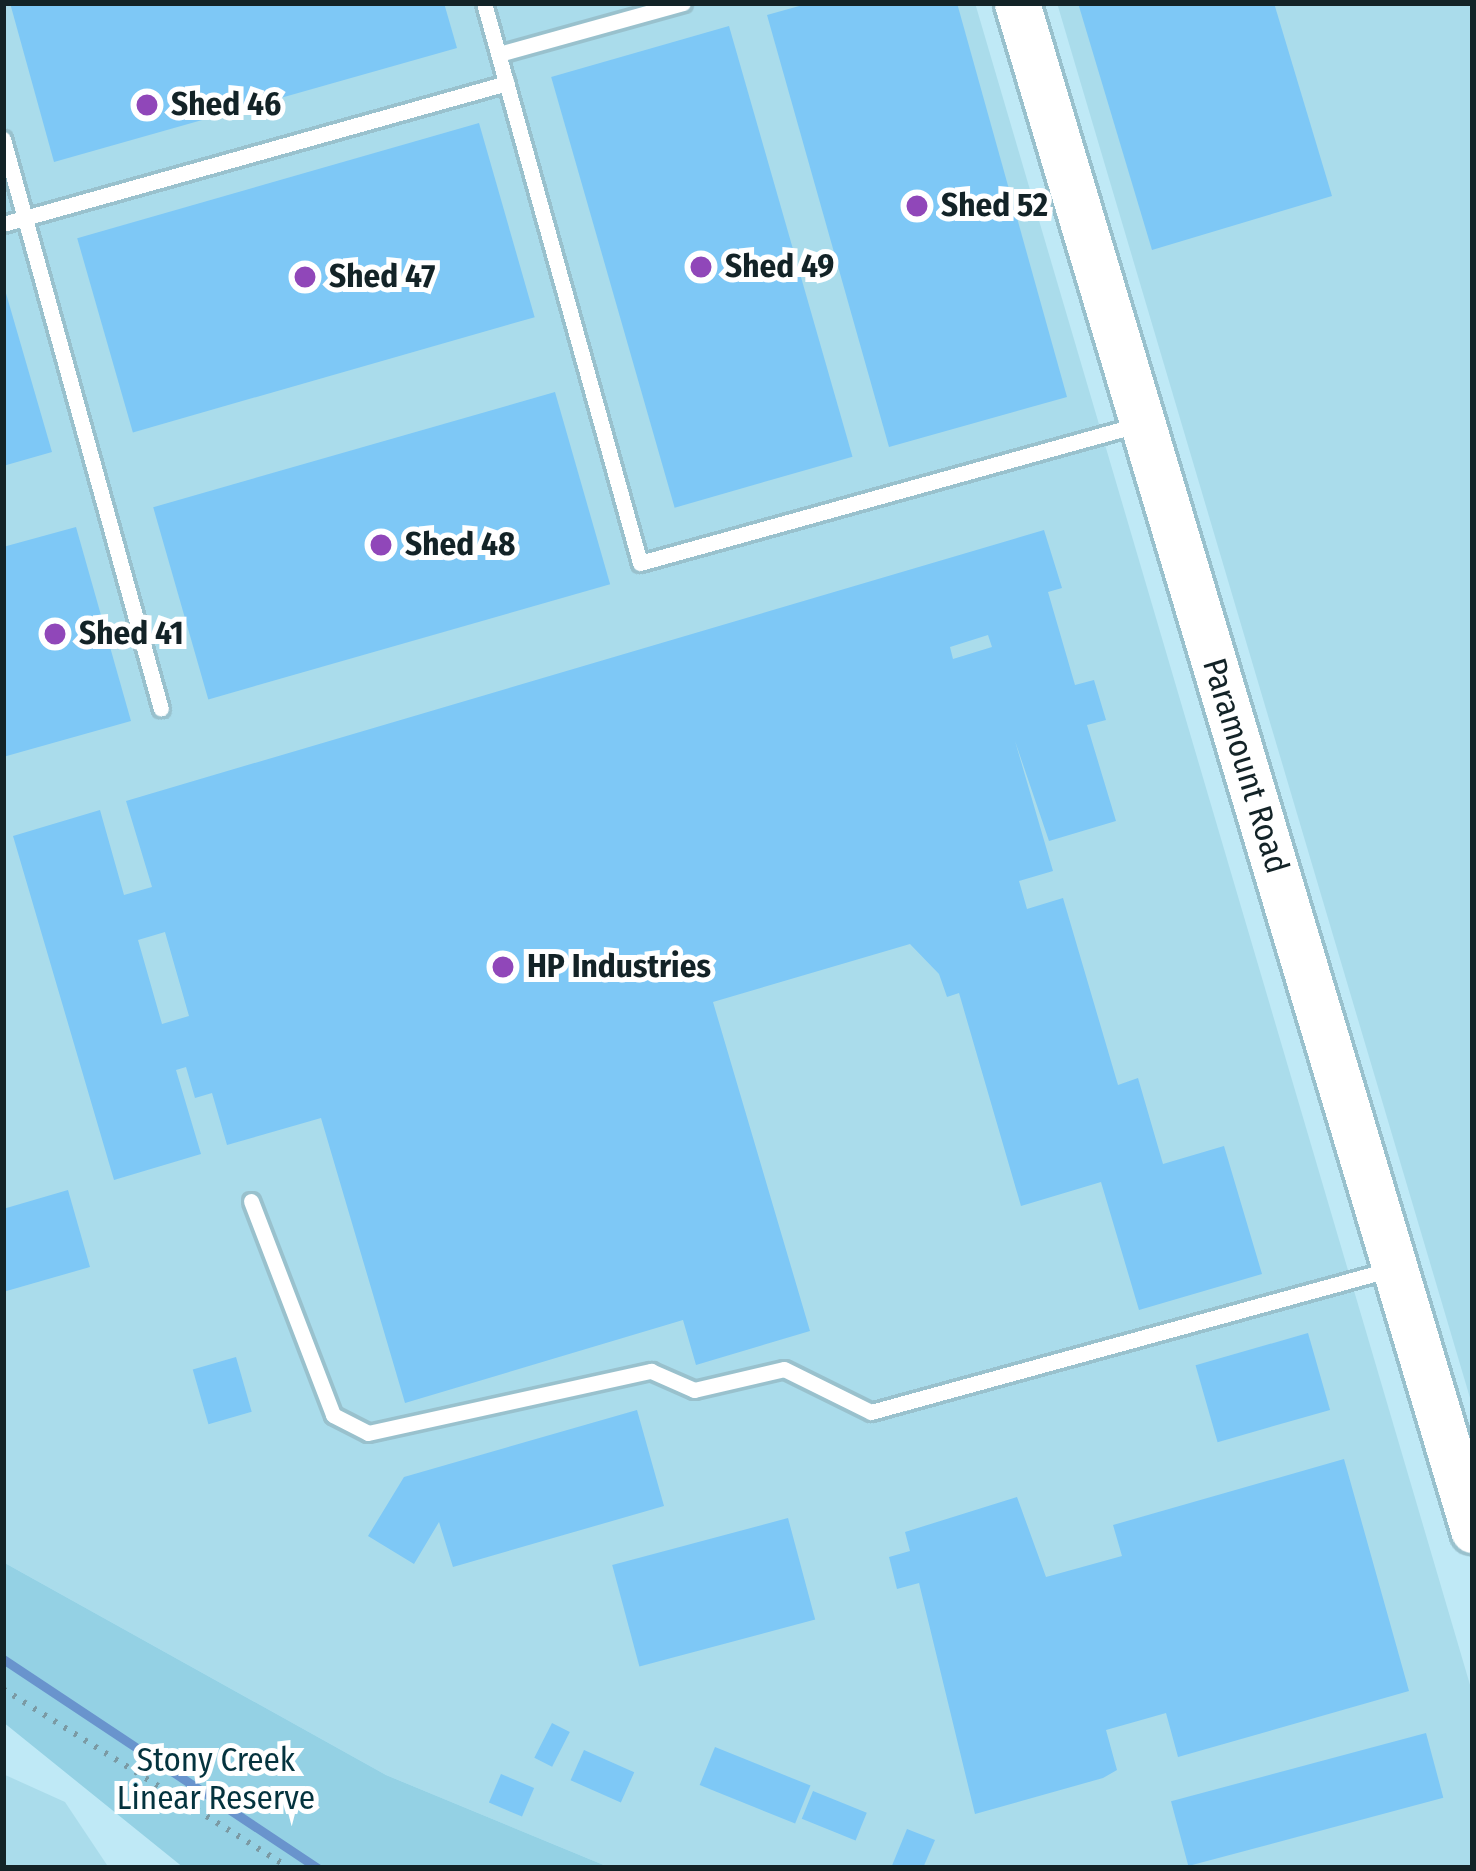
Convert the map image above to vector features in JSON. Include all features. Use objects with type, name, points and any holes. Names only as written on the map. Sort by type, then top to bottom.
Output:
[{"type":"main road","name":"Paramount Road","points":[[1017,3],[1473,1530]]},
{"type":"lane","points":[[484,3],[640,563],[1142,423]]},
{"type":"lane","points":[[499,54],[683,3]]},
{"type":"lane","points":[[3,224],[507,83]]},
{"type":"lane","points":[[3,140],[161,709]]},
{"type":"lane","points":[[251,1201],[333,1415],[368,1433],[651,1372],[694,1390],[784,1369],[871,1412],[1395,1268]]},
{"type":"path","points":[[3,1689],[289,1868]]},
{"type":"shaded area","points":[[3,3],[975,3],[1473,1695],[1473,1868],[611,1868],[386,1775],[3,1562]]},
{"type":"shaded area","points":[[1057,3],[1473,3],[1473,1408]]},
{"type":"shaded area","points":[[3,1774],[65,1802],[109,1868],[3,1868]]},
{"type":"green space","name":"Stony Creek Linear Reserve","points":[[3,1562],[386,1775],[611,1868],[184,1868],[3,1722]]},
{"type":"building","name":"Shed 46","points":[[10,3],[444,3],[457,48],[54,162]]},
{"type":"building","name":"Shed 52","points":[[810,3],[957,3],[1067,397],[889,447],[767,15]]},
{"type":"building","points":[[1078,3],[1274,3],[1332,196],[1152,250]]},
{"type":"building","name":"Shed 49","points":[[729,26],[852,457],[675,508],[551,77]]},
{"type":"building","name":"Shed 47","points":[[479,123],[535,317],[133,432],[77,238]]},
{"type":"building","points":[[3,283],[52,452],[3,466]]},
{"type":"building","name":"Shed 48","points":[[555,392],[610,584],[208,699],[153,507]]},
{"type":"building","name":"Shed 41","points":[[76,527],[131,721],[3,757],[3,547]]},
{"type":"building","name":"HP Industries","points":[[1044,530],[1062,588],[1048,592],[1075,685],[1094,680],[1106,720],[1087,725],[1116,821],[1049,841],[1015,741],[1053,871],[1019,881],[1027,909],[1063,898],[1118,1085],[1138,1078],[1163,1164],[1224,1146],[1262,1274],[1139,1310],[1101,1182],[1021,1206],[959,993],[947,997],[939,974],[910,944],[713,1002],[810,1331],[696,1365],[683,1320],[405,1403],[321,1118],[227,1145],[212,1093],[195,1098],[186,1067],[176,1070],[201,1154],[114,1180],[13,836],[100,810],[124,895],[152,887],[126,801]],"holes":[[[988,635],[992,647],[953,659],[950,647]],[[165,932],[189,1016],[162,1024],[138,940]]]},
{"type":"building","points":[[68,1190],[90,1267],[3,1292],[3,1209]]},
{"type":"building","points":[[1308,1333],[1330,1410],[1218,1442],[1196,1365]]},
{"type":"building","points":[[236,1357],[252,1412],[208,1424],[193,1369]]},
{"type":"building","points":[[637,1410],[664,1506],[453,1567],[439,1522],[414,1564],[368,1536],[404,1477]]},
{"type":"building","points":[[1344,1459],[1409,1691],[1178,1757],[1166,1713],[1106,1730],[1117,1770],[975,1814],[919,1583],[897,1589],[889,1557],[910,1551],[905,1532],[1017,1497],[1046,1577],[1122,1556],[1113,1525]]},
{"type":"building","points":[[788,1518],[815,1619],[639,1667],[612,1565]]},
{"type":"building","points":[[552,1723],[570,1732],[552,1767],[534,1758]]},
{"type":"building","points":[[1426,1733],[1443,1798],[1188,1866],[1171,1801]]},
{"type":"building","points":[[715,1747],[810,1786],[795,1824],[700,1785]]},
{"type":"building","points":[[584,1750],[634,1772],[621,1803],[571,1780]]},
{"type":"building","points":[[501,1774],[534,1788],[522,1817],[489,1803]]},
{"type":"building","points":[[813,1791],[867,1813],[856,1841],[802,1819]]},
{"type":"building","points":[[907,1829],[935,1840],[923,1868],[891,1868]]},
{"type":"waterway","points":[[3,1659],[318,1868]]},
{"type":"place","name":"Shed 46","points":[[147,105]]},
{"type":"place","name":"Shed 52","points":[[917,206]]},
{"type":"place","name":"Shed 49","points":[[701,267]]},
{"type":"place","name":"Shed 47","points":[[305,277]]},
{"type":"place","name":"Shed 48","points":[[381,545]]},
{"type":"place","name":"Shed 41","points":[[55,634]]},
{"type":"place","name":"HP Industries","points":[[503,967]]}]
